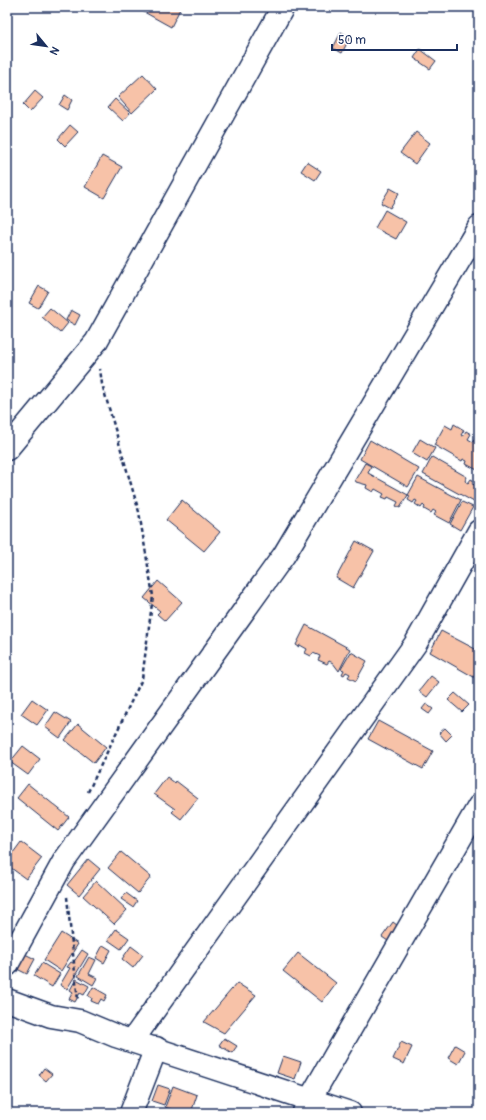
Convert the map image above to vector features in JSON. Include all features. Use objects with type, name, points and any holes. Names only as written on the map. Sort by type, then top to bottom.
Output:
[{"type":"street","points":[[7,449],[96,342],[283,7]]},
{"type":"street","points":[[7,965],[64,861],[284,555],[479,227]]},
{"type":"street","points":[[132,1041],[416,643],[479,531]]},
{"type":"street","points":[[307,1106],[479,806]]},
{"type":"street","points":[[7,1000],[51,1016],[80,1021],[132,1041],[156,1048],[307,1106],[350,1113]]},
{"type":"street","points":[[131,1113],[156,1048]]},
{"type":"path","points":[[86,796],[142,679],[153,596],[139,512],[102,384],[96,342]]},
{"type":"path","points":[[67,891],[80,1021]]},
{"type":"building","points":[[135,7],[176,7],[180,9],[171,27]]},
{"type":"building","points":[[341,32],[350,37],[342,53],[333,48]]},
{"type":"building","points":[[420,49],[436,61],[430,69],[414,58]]},
{"type":"building","points":[[143,74],[157,89],[132,113],[118,97]]},
{"type":"building","points":[[35,91],[43,98],[30,112],[23,105]]},
{"type":"building","points":[[65,95],[72,100],[67,110],[59,105]]},
{"type":"building","points":[[115,99],[130,113],[123,121],[108,107]]},
{"type":"building","points":[[70,125],[78,132],[65,146],[58,139]]},
{"type":"building","points":[[416,132],[430,143],[415,164],[400,153]]},
{"type":"building","points":[[102,156],[122,167],[104,198],[85,187]]},
{"type":"building","points":[[307,162],[321,171],[315,180],[301,171]]},
{"type":"building","points":[[390,188],[399,193],[390,208],[381,203]]},
{"type":"building","points":[[385,210],[406,222],[396,239],[375,228]]},
{"type":"building","points":[[39,286],[48,291],[38,308],[29,303]]},
{"type":"building","points":[[50,308],[68,323],[60,333],[42,317]]},
{"type":"building","points":[[71,310],[80,315],[75,325],[66,320]]},
{"type":"building","points":[[454,424],[464,430],[461,435],[463,436],[466,431],[471,434],[468,439],[473,442],[476,437],[479,438],[479,471],[466,464],[467,461],[463,459],[462,461],[434,445],[445,425],[452,429]]},
{"type":"building","points":[[420,439],[435,448],[427,462],[412,453]]},
{"type":"building","points":[[370,440],[419,469],[408,487],[360,459]]},
{"type":"building","points":[[432,457],[467,477],[465,481],[468,483],[471,479],[473,480],[472,484],[475,485],[477,482],[479,483],[479,493],[474,502],[423,474]]},
{"type":"building","points":[[365,463],[371,466],[368,473],[408,495],[400,508],[396,506],[398,502],[388,497],[387,499],[382,497],[384,494],[375,489],[373,492],[366,488],[367,485],[356,482],[355,480]]},
{"type":"building","points":[[418,477],[461,500],[449,523],[434,515],[436,512],[433,510],[431,513],[424,509],[425,507],[423,505],[421,508],[415,504],[417,501],[415,500],[413,503],[408,500],[410,496],[408,495]]},
{"type":"building","points":[[182,500],[220,532],[204,551],[166,520]]},
{"type":"building","points":[[462,502],[473,507],[460,530],[450,524]]},
{"type":"building","points":[[356,541],[374,551],[353,588],[336,578]]},
{"type":"building","points":[[158,581],[182,602],[165,621],[157,614],[160,611],[144,598]]},
{"type":"building","points":[[306,625],[350,649],[339,671],[333,663],[329,661],[327,664],[318,660],[320,656],[313,653],[311,656],[305,653],[307,649],[300,645],[299,647],[296,645]]},
{"type":"building","points":[[441,631],[479,651],[479,680],[430,652]]},
{"type":"building","points":[[351,652],[367,661],[356,681],[348,677],[350,674],[346,672],[344,675],[342,674],[344,670],[341,669]]},
{"type":"building","points":[[431,676],[439,682],[427,697],[419,691]]},
{"type":"building","points":[[455,693],[469,705],[462,712],[448,700]]},
{"type":"building","points":[[32,699],[48,710],[37,725],[21,714]]},
{"type":"building","points":[[426,704],[433,709],[429,714],[422,709]]},
{"type":"building","points":[[55,712],[71,722],[60,738],[45,727]]},
{"type":"building","points":[[378,721],[433,751],[423,769],[368,739]]},
{"type":"building","points":[[78,724],[106,747],[94,763],[65,740]]},
{"type":"building","points":[[445,728],[452,735],[446,741],[439,733]]},
{"type":"building","points":[[23,746],[40,759],[28,775],[10,762]]},
{"type":"building","points":[[167,777],[175,783],[176,781],[198,798],[181,819],[172,812],[175,809],[154,794]]},
{"type":"building","points":[[28,784],[69,817],[58,831],[17,798]]},
{"type":"building","points":[[21,842],[42,858],[26,879],[7,865],[7,861]]},
{"type":"building","points":[[121,852],[151,877],[138,893],[108,868]]},
{"type":"building","points":[[88,859],[100,869],[79,895],[67,885]]},
{"type":"building","points":[[96,881],[127,910],[114,924],[83,896]]},
{"type":"building","points":[[126,893],[137,901],[133,907],[121,899]]},
{"type":"building","points":[[393,922],[402,929],[391,943],[382,937]]},
{"type":"building","points":[[116,929],[129,938],[121,949],[108,940]]},
{"type":"building","points":[[61,933],[78,944],[61,971],[44,960]]},
{"type":"building","points":[[103,945],[111,950],[104,963],[96,958]]},
{"type":"building","points":[[131,946],[143,955],[133,968],[122,959]]},
{"type":"building","points":[[17,950],[35,959],[27,974],[9,965]]},
{"type":"building","points":[[82,950],[88,954],[67,989],[60,985],[70,968],[67,967],[71,962],[73,963]]},
{"type":"building","points":[[298,953],[336,983],[322,1002],[283,971]]},
{"type":"building","points":[[89,957],[96,960],[89,974],[97,978],[93,985],[78,976]]},
{"type":"building","points":[[42,963],[60,974],[52,987],[34,976]]},
{"type":"building","points":[[76,979],[89,986],[84,995],[80,993],[75,1002],[69,999],[73,992],[70,990]]},
{"type":"building","points":[[237,983],[256,995],[224,1033],[204,1022]]},
{"type":"building","points":[[93,987],[107,995],[104,1001],[101,999],[98,1004],[91,1001],[92,998],[88,996]]},
{"type":"building","points":[[224,1038],[237,1046],[232,1053],[219,1045]]},
{"type":"building","points":[[401,1042],[412,1047],[404,1064],[393,1059]]},
{"type":"building","points":[[455,1045],[465,1051],[458,1064],[448,1058]]},
{"type":"building","points":[[283,1056],[301,1062],[295,1079],[277,1073]]},
{"type":"building","points":[[44,1068],[52,1074],[46,1081],[39,1075]]},
{"type":"building","points":[[158,1085],[170,1089],[164,1105],[152,1101]]},
{"type":"building","points":[[173,1086],[197,1095],[191,1113],[181,1113],[165,1107]]}]
